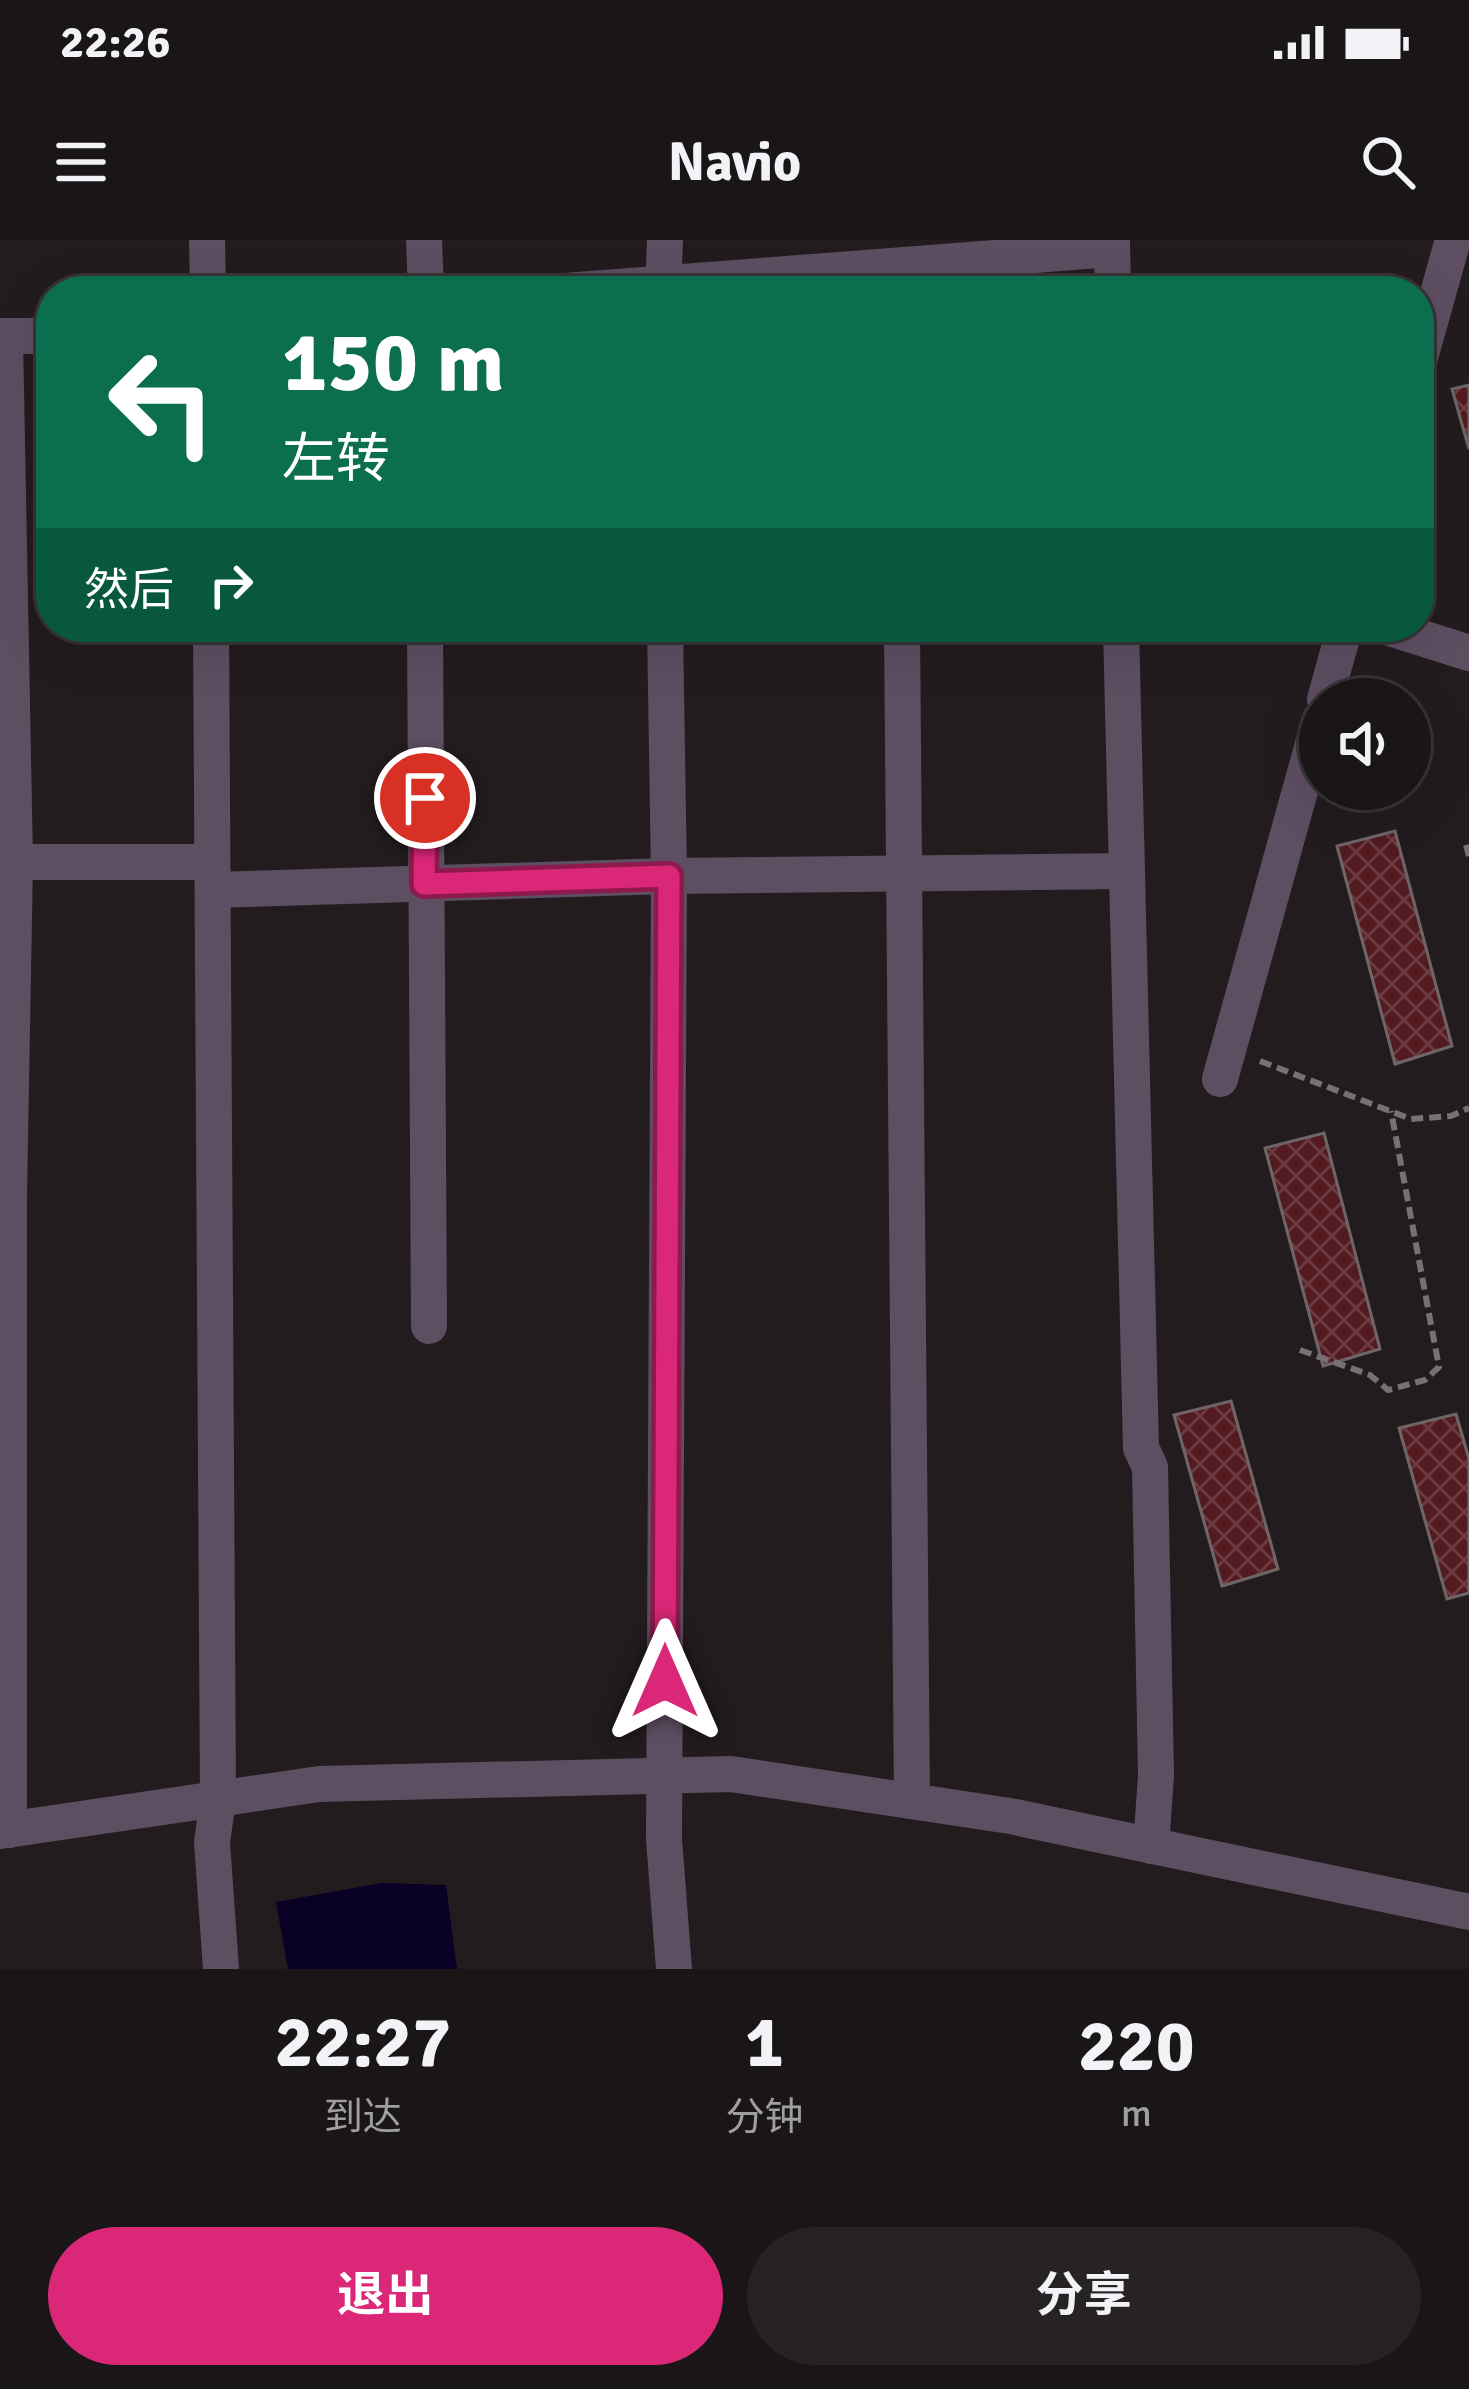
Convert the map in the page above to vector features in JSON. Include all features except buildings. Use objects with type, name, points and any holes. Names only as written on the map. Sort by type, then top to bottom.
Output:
[{"type":"street","points":[[207,240],[208,276]]},
{"type":"street","points":[[424,240],[425,276]]},
{"type":"street","points":[[664,276],[665,240]]},
{"type":"street","points":[[1434,308],[1453,240]]},
{"type":"street","points":[[737,276],[919,251],[1112,244],[1113,276]]},
{"type":"street","points":[[36,336],[2,336],[9,1196],[4,1831],[319,1784],[731,1774],[1010,1816],[1469,1912]]},
{"type":"street","points":[[211,642],[218,1799],[212,1842],[221,1969]]},
{"type":"street","points":[[425,642],[429,1326]]},
{"type":"street","points":[[665,642],[669,876],[664,1838],[674,1969]]},
{"type":"street","points":[[902,642],[913,1802]]},
{"type":"street","points":[[1121,642],[1141,1448],[1150,1467],[1151,1491],[1156,1776],[1150,1846]]},
{"type":"street","points":[[1331,678],[1342,642]]},
{"type":"street","points":[[1434,642],[1469,653]]},
{"type":"street","points":[[1224,1064],[1299,794]]},
{"type":"street","points":[[7,862],[424,884],[1127,871]]},
{"type":"path","points":[[1466,845],[1469,856]]},
{"type":"path","points":[[1224,1064],[1411,1119],[1451,1116],[1469,1108]]},
{"type":"path","points":[[1300,1350],[1370,1375],[1388,1390],[1425,1380],[1439,1367],[1391,1112]]},
{"type":"shaded area","points":[[382,1883],[446,1885],[457,1969],[288,1969],[276,1902]]},
{"type":"route","points":[[425,798],[424,884],[669,876],[665,1681]]}]
